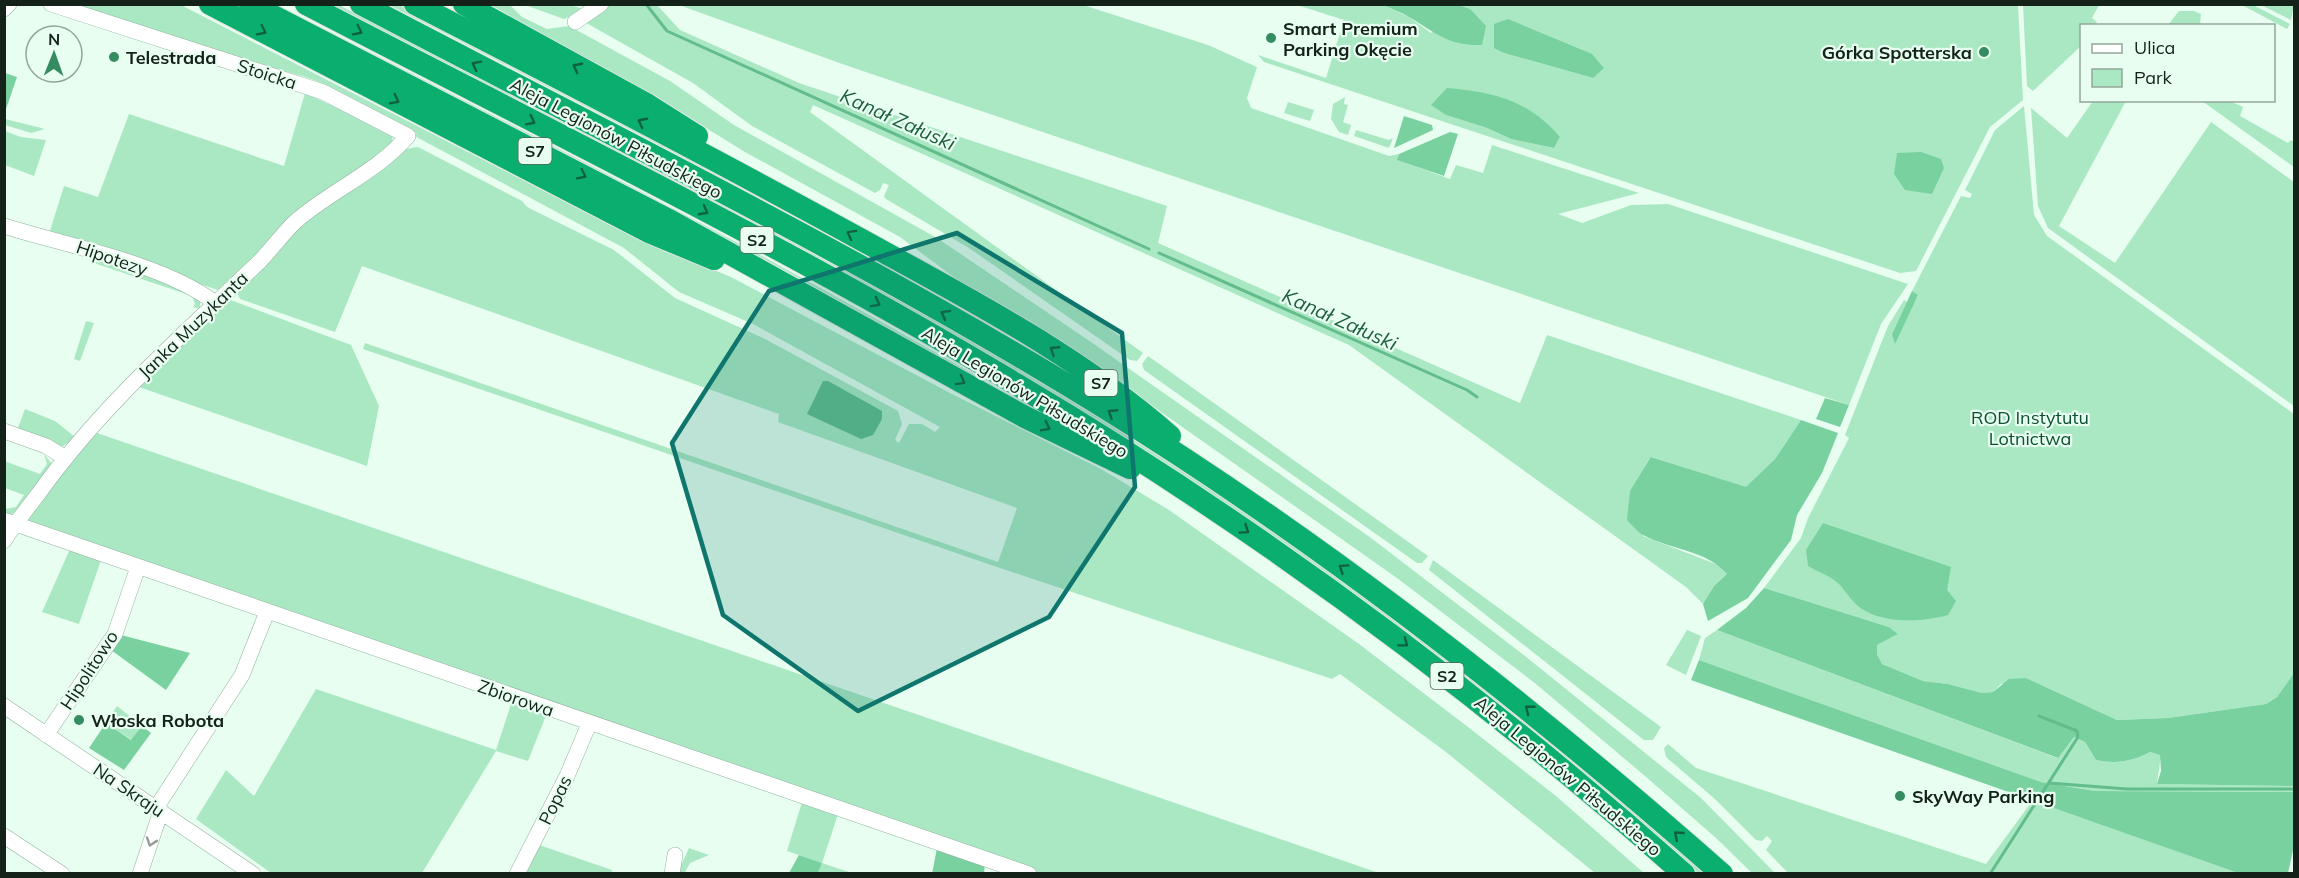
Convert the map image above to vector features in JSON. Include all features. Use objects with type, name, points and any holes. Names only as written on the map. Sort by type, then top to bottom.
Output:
[{"type":"highway","points":[[210,4],[649,232],[818,300]]},
{"type":"highway","name":"S7","points":[[250,4],[667,219],[818,300],[1025,417],[1196,498]]},
{"type":"highway","name":"Aleja Legionów Piłsudskiego","points":[[306,4],[839,283],[1015,383],[1196,498],[1341,597],[1464,689],[1614,812],[1684,873]]},
{"type":"highway","name":"Aleja Legionów Piłsudskiego","points":[[361,4],[773,220],[956,320],[1105,408],[1232,490],[1390,602],[1533,712],[1722,873]]},
{"type":"highway","name":"S7","points":[[415,4],[768,189],[1053,349],[1152,421],[1232,490]]},
{"type":"highway","points":[[464,4],[648,105],[713,147],[768,189]]},
{"type":"street","points":[[4,9],[9,4]]},
{"type":"street","name":"Stoicka","points":[[51,4],[323,92],[408,135]]},
{"type":"street","points":[[575,22],[601,4]]},
{"type":"street","name":"Janka Muzykanta","points":[[4,541],[9,522],[64,457],[214,302],[260,261],[296,222],[388,157],[408,135]]},
{"type":"street","name":"Hipotezy","points":[[4,226],[100,254],[188,284],[214,302]]},
{"type":"street","points":[[4,431],[46,446],[64,457]]},
{"type":"street","name":"Zbiorowa","points":[[9,522],[589,724],[989,867],[1029,873]]},
{"type":"street","name":"Hipolitowo","points":[[46,735],[115,634],[138,567]]},
{"type":"street","points":[[140,873],[159,809],[242,675],[267,612]]},
{"type":"street","name":"Na Skraju","points":[[4,706],[253,873]]},
{"type":"street","name":"Popas","points":[[517,873],[567,776],[589,724]]},
{"type":"street","points":[[4,836],[62,873]]},
{"type":"street","points":[[672,873],[675,855]]},
{"type":"highlighted area","points":[[957,233],[1122,333],[1135,487],[1049,617],[858,711],[723,615],[672,443],[769,291]]},
{"type":"green space","points":[[64,5],[181,5],[641,240],[731,277],[950,393],[1101,469],[1169,510],[1359,644],[1556,796],[1644,873],[1595,873],[1446,752],[1340,674],[1332,679],[997,567],[363,349],[365,343],[998,562],[1017,508],[778,422],[779,414],[362,266],[335,332],[240,299],[236,291],[308,217],[405,149],[418,147],[522,201],[527,207],[614,250],[675,298],[765,339],[898,411],[902,424],[895,440],[899,443],[909,424],[922,424],[935,432],[940,427],[753,324],[679,292],[624,248],[351,102],[326,85]]},
{"type":"green space","points":[[267,5],[278,5],[765,257],[1051,420]]},
{"type":"green space","points":[[326,5],[339,5],[810,250],[973,342],[1169,460],[1325,567],[1536,727],[1708,873],[1698,873],[1274,538]]},
{"type":"green space","points":[[389,5],[399,5],[689,154],[889,262],[1078,377],[822,232]]},
{"type":"green space","points":[[482,5],[510,5],[522,17],[547,29],[569,26],[670,81],[734,125],[937,238],[1088,340],[1371,538],[1525,656],[1701,798],[1775,873],[1752,873],[1716,838],[1536,684],[1397,578],[1087,360],[963,284],[900,237],[745,152],[672,107]]},
{"type":"green space","points":[[525,5],[570,5],[587,10],[564,19]]},
{"type":"green space","points":[[607,5],[657,5],[680,30],[799,83],[1167,206],[1158,243],[1520,403],[1547,335],[1801,420],[1775,459],[1746,488],[1652,457],[1643,536],[1721,566],[1727,574],[1714,586],[1703,604],[1686,587],[1349,345],[813,105],[810,112],[1143,353],[1137,361],[1130,360],[969,248],[886,199],[884,196],[889,185],[883,183],[880,190],[875,193],[752,126],[693,83],[585,21]]},
{"type":"green space","points":[[679,5],[1083,5],[1208,45],[1257,67],[1247,98],[1251,108],[1389,156],[1399,154],[1398,160],[1450,179],[1456,165],[1483,173],[1492,145],[1639,193],[1558,214],[1582,223],[1631,205],[1668,204],[1908,284],[1881,324],[1849,405],[845,65]]},
{"type":"green space","points":[[1297,5],[1383,5],[1409,17],[1431,33],[1470,9],[1459,5],[2018,5],[2023,100],[1990,127],[1916,271],[1900,273],[1264,62],[1258,55],[1326,78],[1344,20]],"holes":[[[1508,19],[1593,78],[1504,53]],[[1446,115],[1560,137],[1554,148],[1511,139],[1487,128]]]},
{"type":"green space","points":[[2023,5],[2099,5],[2092,18],[2097,22],[2096,24],[2080,24],[2080,47],[2033,91],[2027,86]]},
{"type":"green space","points":[[2242,5],[2253,5],[2290,24],[2287,29]]},
{"type":"green space","points":[[2261,5],[2294,5],[2291,20]]},
{"type":"green space","points":[[2179,11],[2194,11],[2201,14],[2200,24],[2169,24]]},
{"type":"green space","points":[[305,93],[393,134],[392,145],[218,290],[49,234],[64,186],[98,197],[129,114],[284,166]]},
{"type":"green space","points":[[1345,97],[1344,104],[1348,105],[1343,122],[1351,125],[1348,135],[1339,132],[1331,119],[1333,104]]},
{"type":"green space","points":[[1288,102],[1314,110],[1310,121],[1284,113]]},
{"type":"green space","points":[[2092,102],[2125,102],[2059,226],[2115,263],[2211,122],[2294,182],[2294,406],[2048,228],[2038,206],[2031,108],[2067,138]]},
{"type":"green space","points":[[2203,102],[2232,102],[2243,107],[2240,116],[2288,143],[2291,140],[2294,142],[2294,167]]},
{"type":"green space","name":"ROD Instytutu Lotnictwa","points":[[2024,106],[2034,215],[2047,236],[2294,414],[2294,673],[2277,697],[2266,704],[2168,718],[2117,720],[2026,678],[2001,684],[1993,692],[1982,693],[1948,684],[1923,681],[1882,664],[1877,654],[1877,645],[1898,634],[1889,627],[1764,588],[1801,538],[1808,518],[1849,438],[1845,435],[1888,326],[1904,300],[1907,302],[1892,334],[1918,296],[1912,291],[1961,196],[1970,198],[1972,194],[1965,190],[1995,130]]},
{"type":"green space","points":[[5,119],[45,129],[31,133],[5,125]]},
{"type":"green space","points":[[1356,130],[1389,140],[1393,138],[1389,148],[1354,136]]},
{"type":"green space","points":[[5,131],[21,137],[46,140],[34,176],[5,165]]},
{"type":"green space","points":[[97,256],[193,290],[200,301],[200,309],[193,307],[195,304],[192,296],[94,263]]},
{"type":"green space","points":[[228,299],[351,345],[379,406],[367,466],[139,387]]},
{"type":"green space","points":[[86,321],[94,323],[80,361],[74,359]]},
{"type":"green space","points":[[1148,356],[1428,556],[1422,563],[1417,563],[1144,370],[1142,364]]},
{"type":"green space","points":[[25,409],[55,421],[75,437],[62,447],[18,428]]},
{"type":"green space","points":[[94,432],[1379,873],[1037,873],[32,526],[27,516]]},
{"type":"green space","points":[[44,454],[52,464],[18,509],[12,514],[5,515],[5,509],[16,507],[24,495],[5,488],[4,461],[40,474],[47,464]]},
{"type":"green space","points":[[70,549],[101,560],[79,624],[42,612]]},
{"type":"green space","points":[[1433,560],[1661,727],[1653,740],[1644,740],[1429,570]]},
{"type":"green space","points":[[1687,630],[1701,636],[1686,675],[1666,665]]},
{"type":"green space","points":[[1717,630],[2057,758],[2074,737],[2085,742],[2096,760],[2124,761],[2150,752],[2161,755],[2157,784],[2294,786],[2294,792],[2095,791],[2041,782],[1699,660],[1705,638]]},
{"type":"green space","points":[[316,689],[496,750],[512,701],[547,713],[528,761],[496,751],[422,873],[271,873],[196,819],[226,770],[254,796]]},
{"type":"green space","points":[[117,706],[142,726],[132,740],[106,723]]},
{"type":"green space","points":[[1668,744],[1696,768],[1986,864],[2033,800],[2238,873],[1788,873],[1766,850],[1772,841],[1767,836],[1762,841],[1756,840],[1716,800],[1666,757],[1664,748]]},
{"type":"green space","points":[[802,802],[838,814],[822,863],[787,851]]},
{"type":"green space","points":[[539,845],[612,870],[611,874],[524,874]]},
{"type":"green space","points":[[689,848],[709,855],[690,863],[685,872],[677,874]]},
{"type":"green space","points":[[822,863],[852,873],[818,873]]},
{"type":"shaded area","points":[[1383,5],[1459,5],[1470,9],[1486,26],[1482,45],[1451,41],[1406,15]]},
{"type":"shaded area","points":[[1508,19],[1592,54],[1604,68],[1593,78],[1504,53],[1494,48],[1494,24]]},
{"type":"shaded area","points":[[4,73],[17,77],[5,112]]},
{"type":"shaded area","points":[[1447,88],[1480,92],[1523,106],[1548,124],[1560,137],[1554,148],[1511,139],[1487,128],[1446,115],[1431,105]]},
{"type":"shaded area","points":[[1404,116],[1432,125],[1433,130],[1394,148]]},
{"type":"shaded area","points":[[1450,132],[1458,134],[1444,176],[1397,160],[1399,154]]},
{"type":"shaded area","points":[[1921,152],[1941,159],[1944,168],[1932,194],[1905,190],[1894,174],[1897,153]]},
{"type":"shaded area","points":[[1912,291],[1918,295],[1895,344],[1892,334]]},
{"type":"shaded area","points":[[823,381],[828,381],[882,411],[882,419],[873,435],[861,439],[807,414]]},
{"type":"shaded area","points":[[1825,398],[1849,405],[1840,427],[1816,419]]},
{"type":"shaded area","points":[[1801,420],[1838,433],[1822,473],[1797,515],[1791,540],[1748,598],[1708,621],[1703,604],[1714,586],[1727,574],[1710,560],[1642,535],[1627,520],[1630,491],[1651,457],[1746,487],[1775,459]]},
{"type":"shaded area","points":[[1823,523],[1951,567],[1947,590],[1956,601],[1948,615],[1904,620],[1882,617],[1862,609],[1837,582],[1808,566],[1806,550]]},
{"type":"shaded area","points":[[1764,588],[1889,627],[1898,634],[1877,645],[1877,654],[1882,664],[1923,681],[1948,684],[1982,693],[1993,692],[2009,679],[2026,678],[2117,720],[2168,718],[2266,704],[2277,697],[2294,673],[2294,786],[2157,784],[2161,771],[2160,755],[2150,752],[2123,761],[2096,760],[2085,742],[2074,737],[2058,758],[1717,630],[1746,608]]},
{"type":"shaded area","points":[[121,635],[190,653],[166,690],[111,650]]},
{"type":"shaded area","points":[[1699,660],[2041,782],[2095,791],[2294,792],[2294,846],[2288,873],[2238,873],[1691,680]]},
{"type":"shaded area","points":[[106,723],[131,740],[142,726],[151,733],[124,770],[89,748]]},
{"type":"shaded area","points":[[937,848],[985,863],[984,873],[932,874]]},
{"type":"shaded area","points":[[799,855],[822,863],[818,873],[789,873]]},
{"type":"waterway","name":"Kanał Załuski","points":[[646,4],[667,31],[1149,249]]},
{"type":"waterway","name":"Kanał Załuski","points":[[1159,253],[1467,390],[1477,397]]},
{"type":"waterway","name":"Kanał Załuski","points":[[1990,874],[2078,737],[2077,731],[2039,716]]},
{"type":"waterway","points":[[2049,783],[2127,789],[2294,789]]},
{"type":"place","name":"Smart Premium Parking Okęcie","points":[[1271,38]]},
{"type":"place","name":"Górka Spotterska","points":[[1984,52]]},
{"type":"place","name":"Telestrada","points":[[114,57]]},
{"type":"place","name":"Włoska Robota","points":[[79,720]]},
{"type":"place","name":"SkyWay Parking","points":[[1900,796]]}]
